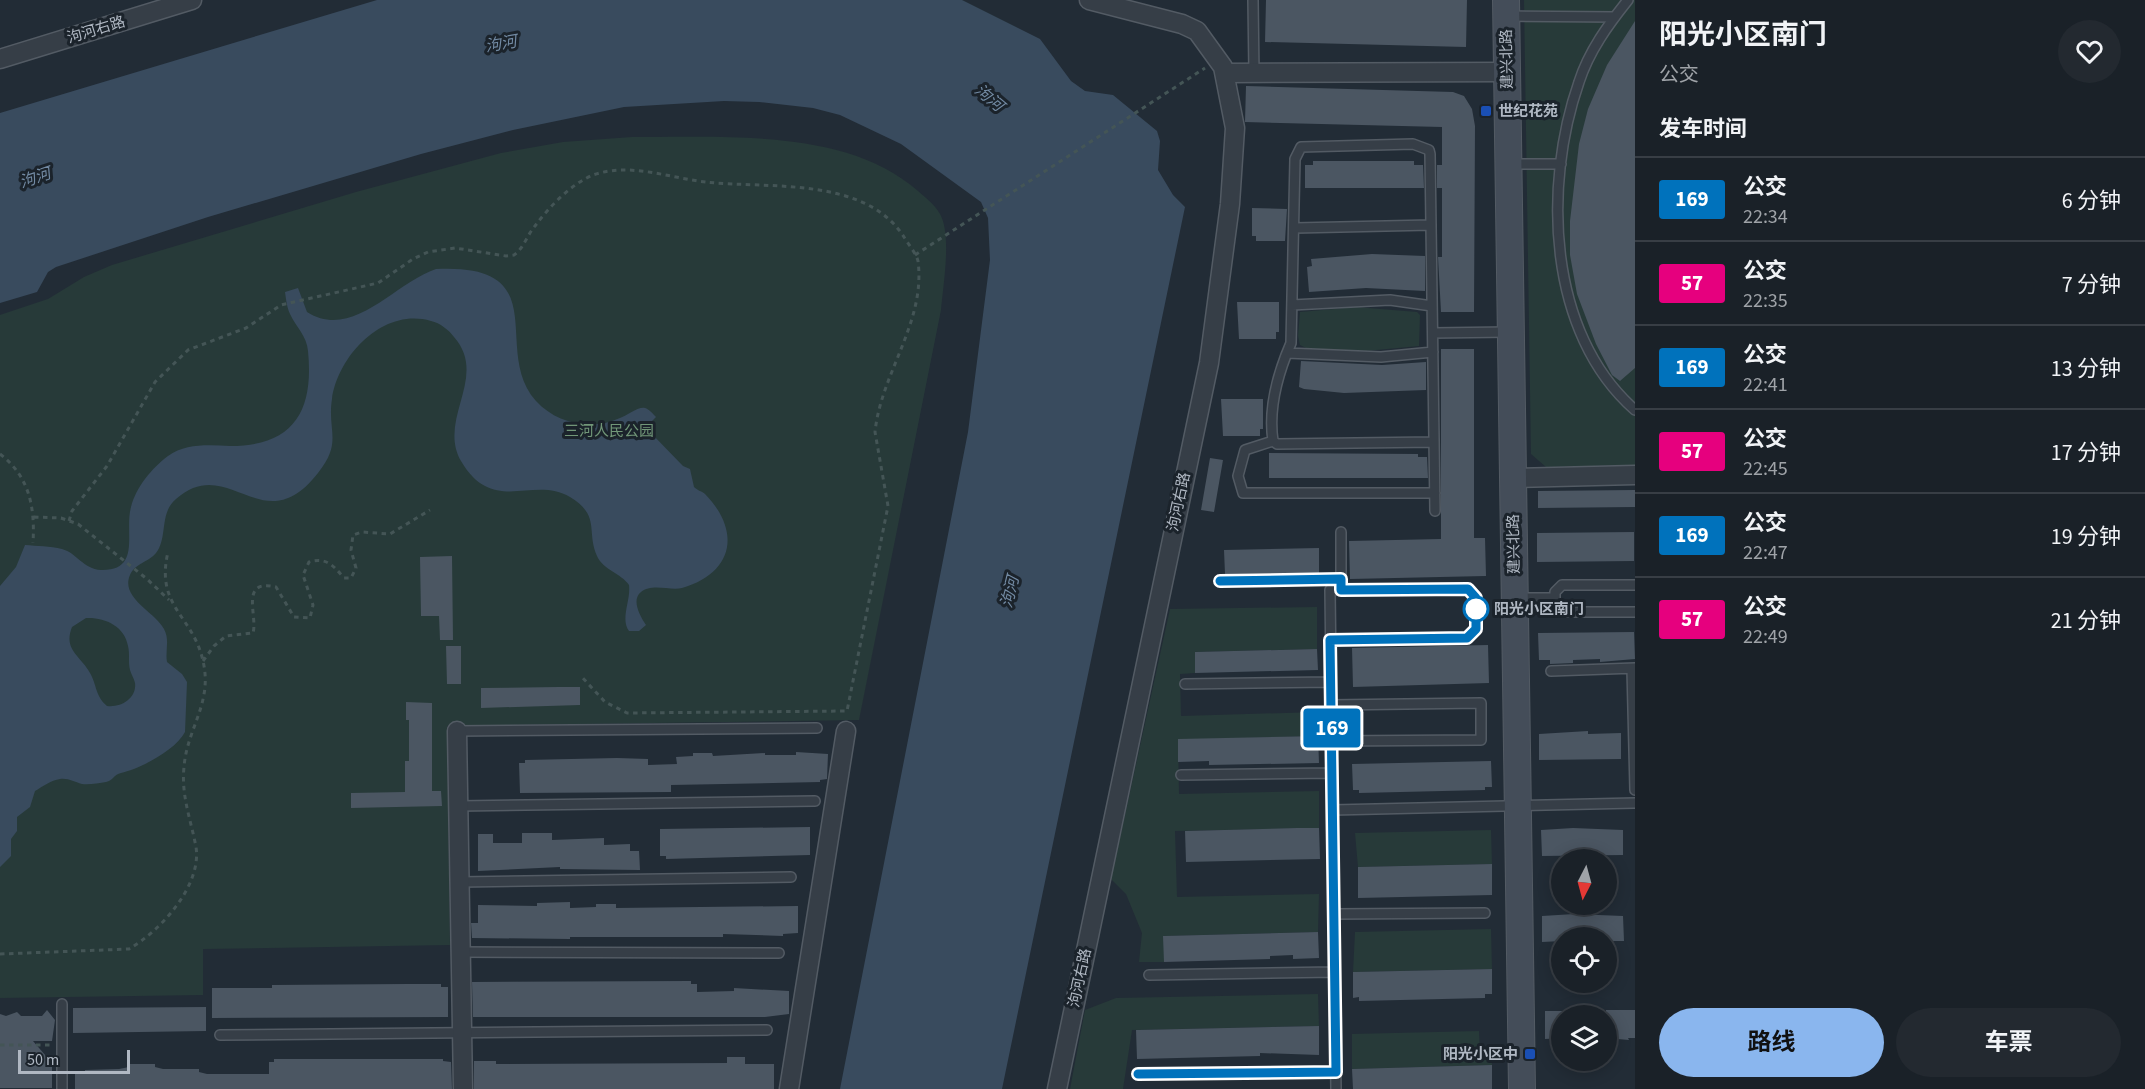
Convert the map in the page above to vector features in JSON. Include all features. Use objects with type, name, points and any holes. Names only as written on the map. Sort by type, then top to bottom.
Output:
[{"type":"street","name":"泃河右路","points":[[0,59],[192,0]]},
{"type":"street","name":"泃河右路","points":[[1057,1089],[1209,363],[1220,294],[1235,128],[1221,66],[1205,37],[1190,27],[1089,0]]},
{"type":"street","name":"建兴北路","points":[[1506,8],[1522,1089]]},
{"type":"street","points":[[1221,66],[1254,73],[1507,72]]},
{"type":"street","points":[[1513,478],[1635,476]]},
{"type":"street","points":[[458,731],[463,1089]]},
{"type":"street","points":[[789,1089],[846,731]]},
{"type":"lane","points":[[1253,0],[1254,73]]},
{"type":"lane","points":[[1628,0],[1602,34],[1578,82],[1561,164],[1557,236],[1569,302],[1609,385],[1635,410]]},
{"type":"lane","points":[[1506,8],[1615,16]]},
{"type":"lane","points":[[1273,441],[1271,429],[1279,371],[1291,344],[1295,228],[1294,159],[1297,150],[1305,146],[1326,145],[1413,144],[1426,146],[1430,154],[1435,511]]},
{"type":"lane","points":[[1508,164],[1561,164]]},
{"type":"lane","points":[[1295,228],[1431,225]]},
{"type":"lane","points":[[1292,304],[1390,300],[1432,306]]},
{"type":"lane","points":[[1433,333],[1511,332]]},
{"type":"lane","points":[[1287,353],[1382,357],[1433,352]]},
{"type":"lane","points":[[1434,442],[1277,444],[1273,441],[1245,450],[1238,476],[1243,493],[1434,493]]},
{"type":"lane","points":[[1341,532],[1341,590]]},
{"type":"lane","points":[[1220,581],[1341,579]]},
{"type":"lane","points":[[1635,585],[1562,585],[1557,588],[1555,598],[1555,606],[1563,612],[1635,612]]},
{"type":"lane","points":[[1330,640],[1467,638],[1476,629],[1476,598],[1468,589],[1330,590],[1330,640],[1336,1089]]},
{"type":"lane","points":[[1514,598],[1555,598]]},
{"type":"lane","points":[[1551,671],[1633,669],[1635,790]]},
{"type":"lane","points":[[1185,684],[1331,682]]},
{"type":"lane","points":[[1331,705],[1481,703],[1481,740],[1332,741]]},
{"type":"lane","points":[[458,731],[817,728]]},
{"type":"lane","points":[[1181,775],[1332,773]]},
{"type":"lane","points":[[459,806],[815,801]]},
{"type":"lane","points":[[1333,810],[1635,803]]},
{"type":"lane","points":[[460,882],[791,876]]},
{"type":"lane","points":[[1334,915],[1485,913]]},
{"type":"lane","points":[[460,952],[779,952]]},
{"type":"lane","points":[[1149,975],[1335,972]]},
{"type":"lane","points":[[62,1004],[62,1089]]},
{"type":"lane","points":[[220,1035],[766,1030]]},
{"type":"lane","points":[[1138,1074],[1336,1072]]},
{"type":"path","points":[[915,255],[1163,96],[1221,66]]},
{"type":"path","points":[[69,521],[72,512],[107,466],[155,382],[188,350],[246,328],[281,305],[378,283],[413,259],[428,252],[455,248],[506,256],[514,255],[536,225],[558,201],[581,182],[600,173],[640,171],[705,182],[828,191],[862,203],[888,216],[918,258],[915,303],[876,420],[875,432],[888,506],[847,711],[627,712],[605,702],[580,675]]},
{"type":"path","points":[[0,454],[16,469],[24,482],[34,517],[33,543]]},
{"type":"path","points":[[203,661],[225,636],[253,633],[255,624],[252,597],[257,589],[269,585],[276,587],[294,617],[310,618],[313,604],[303,575],[309,562],[318,559],[328,561],[344,578],[351,579],[356,568],[351,550],[352,535],[362,532],[390,534],[430,510]]},
{"type":"path","points":[[0,954],[125,951],[138,944],[176,907],[194,878],[196,868],[196,849],[187,816],[183,781],[186,750],[203,706],[206,684],[203,661],[193,633],[170,601],[147,579],[78,524],[34,517]]},
{"type":"path","points":[[168,552],[165,582],[170,601]]},
{"type":"path","points":[[0,1045],[62,1045]]},
{"type":"green space","points":[[1524,0],[1635,0],[1635,465],[1546,467],[1531,454]]},
{"type":"green space","name":"三河人民公园","points":[[632,137],[743,138],[782,140],[820,146],[856,156],[889,170],[933,205],[944,223],[946,247],[941,310],[859,720],[447,726],[450,945],[203,949],[203,995],[0,998],[0,315],[48,299],[84,277],[112,265],[356,192],[501,153],[563,142]]},
{"type":"green space","points":[[1356,307],[1417,312],[1420,315],[1419,346],[1366,351],[1308,349],[1300,345],[1298,336],[1300,312]]},
{"type":"green space","points":[[1317,607],[1317,649],[1195,652],[1195,673],[1180,674],[1181,716],[1317,712],[1318,736],[1178,740],[1179,794],[1319,791],[1319,828],[1175,831],[1177,897],[1319,894],[1318,932],[1164,936],[1164,962],[1139,962],[1142,933],[1126,894],[1111,879],[1170,609]]},
{"type":"green space","points":[[1491,830],[1492,864],[1358,867],[1355,833]]},
{"type":"green space","points":[[1491,929],[1492,969],[1353,972],[1355,932]]},
{"type":"green space","points":[[1318,994],[1319,1026],[1132,1030],[1123,1089],[1070,1089],[1085,1010],[1116,998]]},
{"type":"green space","points":[[1479,1031],[1480,1055],[1491,1055],[1492,1065],[1352,1069],[1352,1034]]},
{"type":"water","name":"泃河","points":[[377,0],[962,0],[1040,39],[1071,81],[1085,91],[1113,95],[1157,131],[1160,141],[1158,170],[1173,195],[1185,207],[1002,1089],[840,1089],[968,432],[990,260],[988,218],[981,202],[901,144],[840,115],[813,108],[759,102],[724,101],[624,107],[513,130],[421,154],[208,217],[56,267],[48,272],[37,292],[0,303],[0,113]]},
{"type":"water","points":[[436,269],[473,271],[497,280],[509,295],[515,314],[518,358],[524,380],[536,401],[554,415],[575,423],[598,424],[620,418],[639,408],[645,408],[651,412],[656,417],[650,423],[655,428],[651,433],[683,466],[690,469],[694,487],[705,494],[717,508],[724,523],[727,536],[726,550],[721,562],[699,581],[682,588],[650,588],[641,592],[638,595],[637,604],[646,625],[639,631],[629,631],[625,621],[629,585],[597,556],[586,511],[570,497],[556,491],[500,491],[486,487],[473,477],[461,461],[455,445],[457,414],[465,383],[466,367],[463,352],[452,334],[438,323],[413,319],[396,321],[380,328],[366,339],[343,367],[332,399],[330,453],[318,473],[298,493],[280,500],[263,500],[213,485],[195,487],[171,505],[165,518],[160,547],[153,556],[132,571],[128,583],[134,598],[164,629],[167,637],[167,662],[182,674],[187,682],[185,732],[173,746],[156,758],[108,781],[85,784],[60,779],[35,791],[30,807],[17,817],[17,831],[11,839],[11,856],[0,867],[0,586],[16,567],[25,545],[62,549],[95,569],[114,569],[122,564],[129,548],[129,517],[133,500],[145,478],[168,456],[190,447],[230,446],[270,440],[284,432],[295,421],[303,407],[307,391],[308,351],[303,336],[289,312],[285,292],[298,288],[307,312],[324,319],[341,319],[357,315],[373,307],[420,276]],"holes":[[[86,618],[113,624],[126,639],[129,649],[129,667],[135,681],[135,688],[131,697],[123,704],[107,706],[103,702],[90,673],[71,647],[72,627]]]},
{"type":"building","points":[[1266,0],[1467,0],[1466,47],[1265,42]]},
{"type":"building","points":[[1635,21],[1635,368],[1620,381],[1612,375],[1596,344],[1577,294],[1570,255],[1570,221],[1579,144],[1588,109],[1607,65]]},
{"type":"building","points":[[1246,86],[1453,92],[1464,96],[1472,109],[1475,126],[1474,312],[1441,312],[1438,257],[1442,257],[1442,188],[1437,188],[1437,165],[1442,165],[1442,127],[1245,122]]},
{"type":"building","points":[[1313,161],[1414,161],[1414,165],[1423,165],[1424,188],[1305,188],[1305,165],[1313,165]]},
{"type":"building","points":[[1252,208],[1287,209],[1285,241],[1256,241],[1256,236],[1252,236]]},
{"type":"building","points":[[1372,254],[1425,256],[1425,291],[1366,288],[1309,292],[1307,267],[1312,266],[1311,259]]},
{"type":"building","points":[[1237,302],[1279,302],[1279,332],[1276,332],[1276,339],[1239,339]]},
{"type":"building","points":[[1441,349],[1474,349],[1474,538],[1485,538],[1486,576],[1350,579],[1349,541],[1441,539]]},
{"type":"building","points":[[1301,361],[1382,365],[1426,362],[1426,390],[1344,393],[1304,389],[1299,387]]},
{"type":"building","points":[[1221,399],[1263,399],[1263,429],[1260,429],[1260,436],[1223,436]]},
{"type":"building","points":[[1269,453],[1418,454],[1418,457],[1427,457],[1428,478],[1269,478]]},
{"type":"building","points":[[1210,458],[1223,460],[1214,512],[1201,510]]},
{"type":"building","points":[[1635,490],[1635,507],[1538,508],[1538,491]]},
{"type":"building","points":[[1634,532],[1634,561],[1537,562],[1537,533]]},
{"type":"building","points":[[1319,548],[1319,573],[1225,574],[1224,550]]},
{"type":"building","points":[[452,556],[453,640],[440,640],[439,616],[421,616],[420,557]]},
{"type":"building","points":[[1634,632],[1635,659],[1600,662],[1600,659],[1573,660],[1573,663],[1550,664],[1550,660],[1539,660],[1538,633]]},
{"type":"building","points":[[1488,645],[1489,683],[1353,687],[1352,648]]},
{"type":"building","points":[[446,646],[461,646],[461,684],[447,684]]},
{"type":"building","points":[[1317,649],[1318,670],[1195,673],[1195,652]]},
{"type":"building","points":[[580,687],[580,705],[481,708],[481,688]]},
{"type":"building","points":[[406,702],[432,703],[432,791],[441,791],[442,806],[351,808],[351,793],[405,792],[405,761],[409,761],[409,720],[406,720]]},
{"type":"building","points":[[1588,731],[1588,734],[1621,733],[1621,759],[1539,760],[1539,734]]},
{"type":"building","points":[[1318,736],[1319,763],[1209,765],[1209,761],[1178,762],[1178,739]]},
{"type":"building","points":[[796,752],[828,754],[827,779],[820,780],[820,782],[671,785],[671,792],[520,793],[519,763],[525,763],[525,760],[648,759],[648,765],[677,764],[676,757],[693,756],[693,753],[712,753],[713,756],[765,753],[765,755],[796,755]]},
{"type":"building","points":[[1491,761],[1492,787],[1485,787],[1485,790],[1359,793],[1359,790],[1353,790],[1352,764]]},
{"type":"building","points":[[810,827],[810,855],[666,859],[666,856],[660,856],[660,829]]},
{"type":"building","points":[[1319,828],[1320,859],[1186,862],[1185,831]]},
{"type":"building","points":[[1573,828],[1623,830],[1623,855],[1617,855],[1617,849],[1551,849],[1551,856],[1542,856],[1541,830]]},
{"type":"building","points":[[522,833],[552,833],[552,840],[604,838],[604,845],[630,844],[630,851],[639,851],[640,870],[560,869],[560,867],[478,871],[478,834],[493,834],[493,843],[522,843]]},
{"type":"building","points":[[1492,864],[1492,895],[1358,898],[1358,867]]},
{"type":"building","points":[[570,902],[570,908],[596,907],[596,904],[616,904],[616,908],[798,906],[798,933],[783,934],[783,936],[723,934],[723,937],[472,938],[471,923],[478,923],[478,905],[537,906],[537,903]]},
{"type":"building","points":[[1542,916],[1623,916],[1624,941],[1617,941],[1617,927],[1551,927],[1551,942],[1542,942]]},
{"type":"building","points":[[1318,932],[1319,958],[1293,959],[1293,955],[1270,956],[1270,959],[1164,962],[1163,936]]},
{"type":"building","points":[[1492,969],[1492,994],[1485,994],[1485,998],[1359,1001],[1359,997],[1353,998],[1353,972]]},
{"type":"building","points":[[691,981],[691,984],[697,984],[697,992],[734,991],[734,988],[789,991],[789,1014],[765,1017],[473,1017],[472,982]]},
{"type":"building","points":[[441,984],[441,987],[448,987],[448,1017],[212,1018],[212,988],[272,988],[272,985]]},
{"type":"building","points":[[206,1007],[206,1031],[73,1033],[73,1008]]},
{"type":"building","points":[[47,1010],[55,1020],[52,1041],[33,1041],[52,1063],[52,1088],[0,1088],[0,1014],[6,1016],[17,1012],[21,1016],[42,1016]]},
{"type":"building","points":[[1617,1010],[1635,1010],[1635,1038],[1628,1038],[1629,1040],[1617,1039]]},
{"type":"building","points":[[1545,1011],[1551,1011],[1551,1039],[1545,1039]]},
{"type":"building","points":[[1319,1026],[1319,1055],[1260,1053],[1260,1056],[1137,1059],[1136,1030]]},
{"type":"building","points":[[727,1057],[745,1057],[745,1064],[774,1064],[774,1089],[474,1089],[474,1061],[496,1061],[496,1064],[727,1063]]},
{"type":"building","points":[[274,1059],[443,1059],[443,1061],[451,1062],[452,1089],[75,1089],[75,1072],[85,1072],[85,1070],[119,1069],[129,1067],[129,1064],[155,1064],[155,1067],[163,1069],[199,1069],[199,1072],[207,1074],[269,1074],[269,1062],[274,1062]]},
{"type":"building","points":[[1492,1065],[1492,1089],[1353,1089],[1352,1069]]},
{"type":"bus line","name":"169","points":[[1138,1074],[1336,1072],[1330,640],[1467,638],[1473,636],[1476,629],[1476,598],[1468,589],[1341,590],[1341,579],[1220,581]]},
{"type":"place","name":"世纪花苑","points":[[1486,111]]},
{"type":"place","name":"阳光小区南门","points":[[1476,609]]},
{"type":"place","name":"阳光小区中","points":[[1530,1054]]}]
